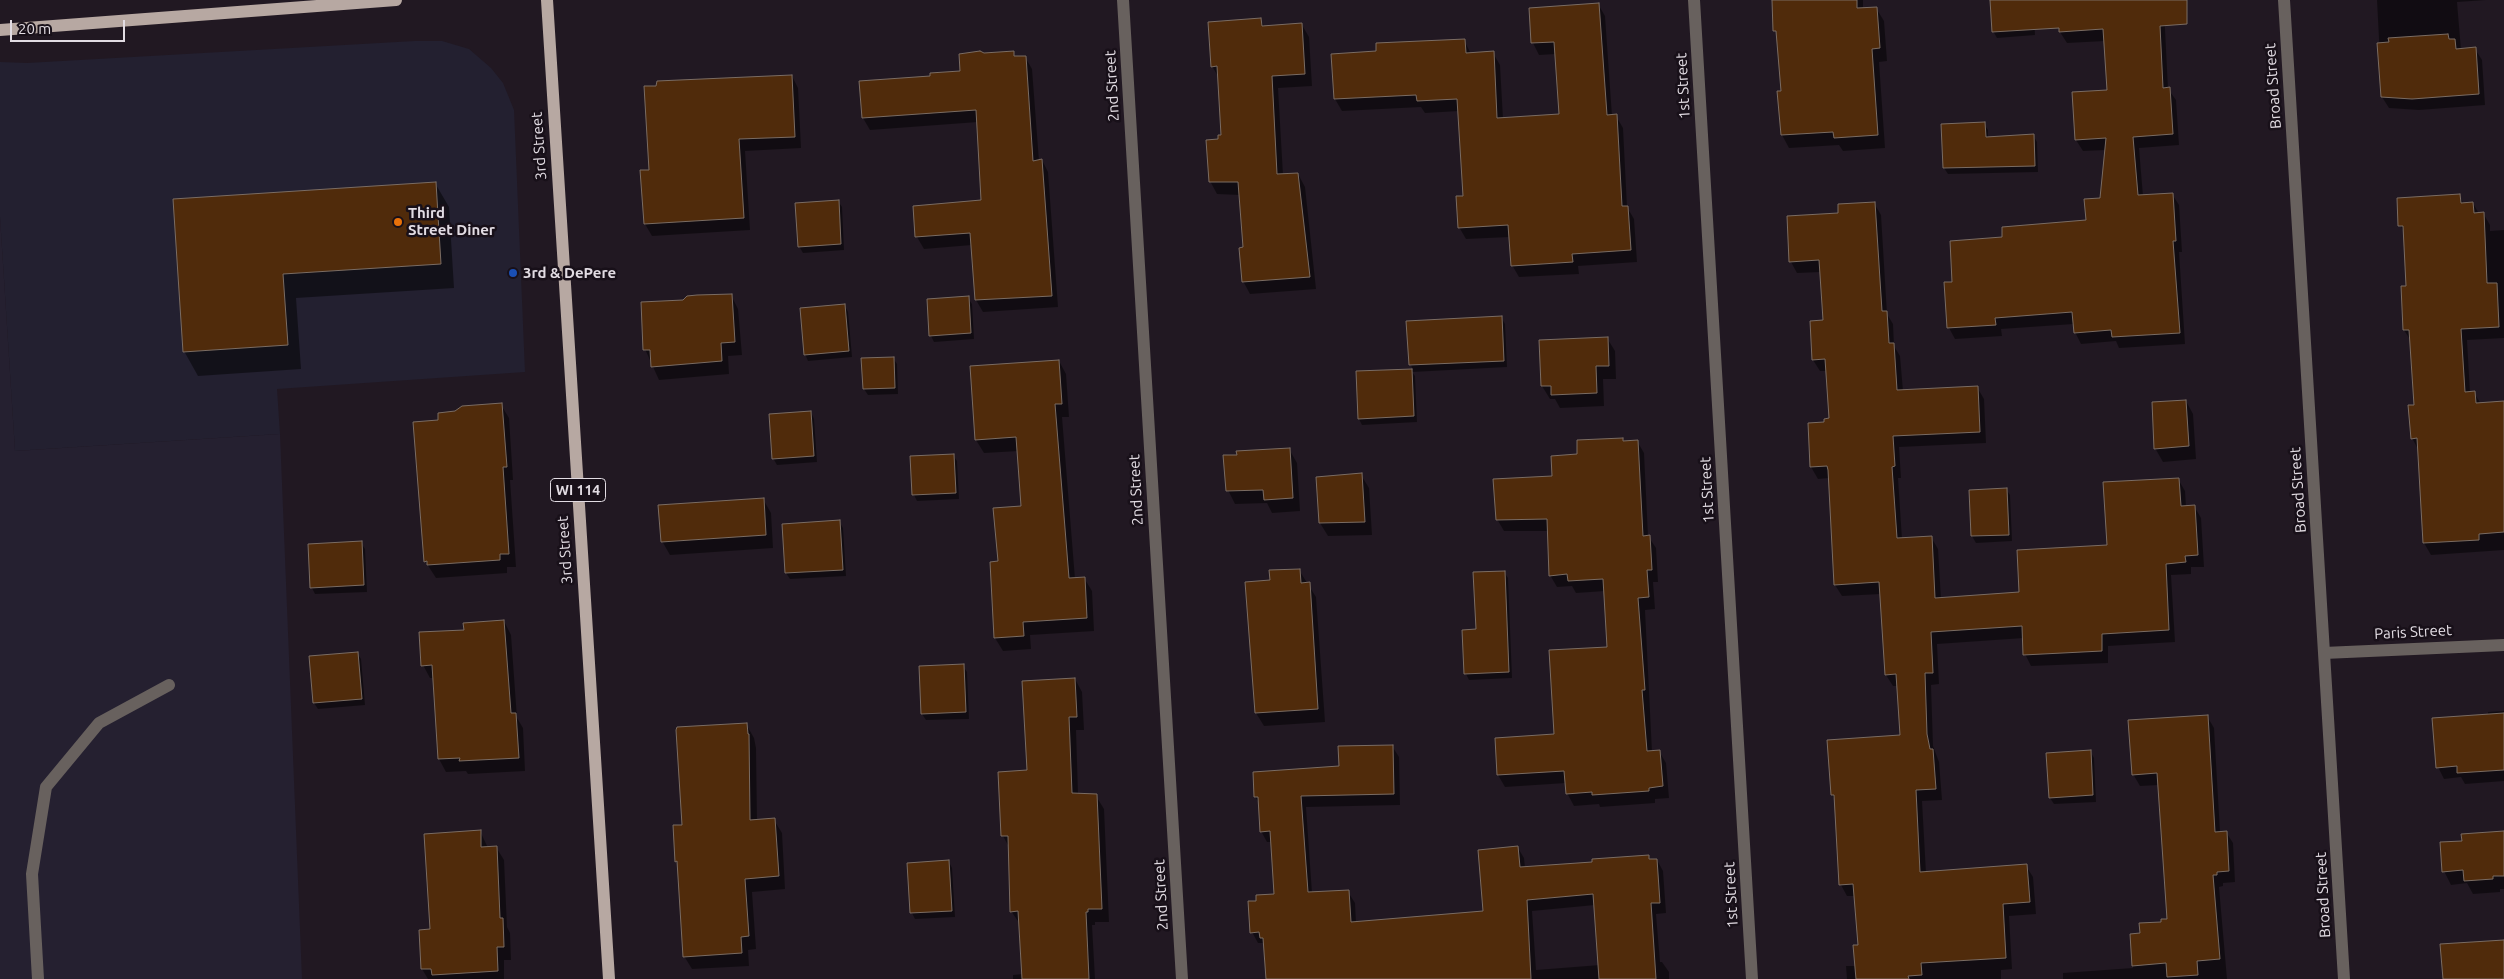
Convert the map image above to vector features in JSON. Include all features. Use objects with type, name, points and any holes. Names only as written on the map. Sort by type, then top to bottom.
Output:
[{"type":"main road","points":[[0,30],[296,4],[396,0]]},
{"type":"main road","name":"3rd Street","points":[[547,0],[609,979]]},
{"type":"street","name":"2nd Street","points":[[1123,0],[1182,979]]},
{"type":"street","name":"1st Street","points":[[1694,0],[1752,979]]},
{"type":"street","name":"Broad Street","points":[[2284,0],[2344,979]]},
{"type":"street","name":"Paris Street","points":[[2324,653],[2504,644]]},
{"type":"street","points":[[38,979],[32,874],[46,787],[99,723],[169,685]]},
{"type":"shaded area","points":[[442,41],[469,49],[491,68],[503,83],[514,110],[525,372],[277,389],[280,434],[15,451],[0,217],[0,62],[27,63]]},
{"type":"shaded area","points":[[0,217],[15,451],[280,434],[302,979],[0,979]]},
{"type":"building","points":[[1772,0],[1857,0],[1857,8],[1877,7],[1880,48],[1872,49],[1878,135],[1834,138],[1833,132],[1781,135],[1777,91],[1781,91],[1776,31],[1773,31]]},
{"type":"building","points":[[1990,0],[2187,0],[2187,24],[2160,26],[2163,88],[2170,87],[2173,134],[2133,137],[2138,195],[2173,193],[2176,241],[2173,241],[2180,333],[2112,337],[2111,330],[2074,333],[2072,312],[1995,318],[1996,325],[1947,328],[1944,282],[1952,282],[1950,241],[2002,237],[2002,227],[2086,220],[2084,199],[2100,198],[2106,138],[2075,140],[2072,92],[2107,90],[2103,29],[2059,32],[2059,28],[1992,32]]},
{"type":"building","points":[[1599,3],[1607,115],[1617,114],[1622,206],[1628,206],[1631,250],[1572,254],[1573,262],[1511,266],[1508,225],[1458,228],[1456,196],[1463,196],[1457,99],[1417,101],[1416,95],[1334,99],[1331,54],[1376,51],[1376,43],[1465,39],[1466,53],[1494,51],[1497,118],[1559,114],[1554,42],[1531,43],[1529,8]]},
{"type":"building","points":[[1261,18],[1262,26],[1302,23],[1305,74],[1272,76],[1277,174],[1298,173],[1310,277],[1242,282],[1239,248],[1243,247],[1238,182],[1209,182],[1206,140],[1218,139],[1218,135],[1221,135],[1217,66],[1211,67],[1208,22]]},
{"type":"building","points":[[2448,34],[2449,39],[2455,39],[2456,49],[2476,47],[2479,94],[2412,99],[2381,97],[2377,43],[2389,42],[2388,38]]},
{"type":"building","points":[[980,51],[984,53],[1014,51],[1014,56],[1026,56],[1033,161],[1042,159],[1052,296],[975,300],[970,233],[915,237],[913,206],[981,200],[976,110],[862,118],[859,81],[930,76],[930,73],[960,71],[959,54]]},
{"type":"building","points":[[792,75],[795,137],[739,139],[744,218],[644,224],[640,170],[649,170],[644,86],[656,86],[657,81]]},
{"type":"building","points":[[1985,122],[1986,137],[2034,134],[2035,166],[1943,168],[1941,124]]},
{"type":"building","points":[[436,182],[441,264],[283,274],[288,345],[183,352],[173,199]]},
{"type":"building","points":[[2460,194],[2461,203],[2473,202],[2474,213],[2484,212],[2487,283],[2497,283],[2499,327],[2461,329],[2465,392],[2475,391],[2476,403],[2504,401],[2504,532],[2479,534],[2479,540],[2423,543],[2417,438],[2411,439],[2408,405],[2414,405],[2409,330],[2403,330],[2401,286],[2406,286],[2403,226],[2398,226],[2397,198]]},
{"type":"building","points":[[839,200],[841,244],[798,247],[795,203]]},
{"type":"building","points":[[1875,202],[1882,311],[1887,311],[1889,343],[1894,343],[1897,390],[1978,386],[1980,432],[1893,436],[1895,466],[1892,467],[1897,538],[1932,536],[1935,598],[2019,592],[2017,550],[2107,545],[2103,482],[2179,478],[2181,506],[2195,505],[2198,555],[2185,556],[2186,562],[2166,564],[2169,630],[2102,634],[2102,651],[2023,655],[2022,626],[1931,632],[1933,673],[1925,673],[1927,734],[1930,749],[1933,749],[1936,789],[1916,790],[1920,872],[2027,864],[2030,902],[2003,904],[2006,958],[1921,963],[1922,975],[1908,976],[1909,979],[1856,979],[1853,945],[1858,945],[1853,884],[1839,885],[1834,795],[1831,795],[1827,740],[1900,735],[1896,674],[1885,675],[1879,582],[1834,585],[1828,470],[1827,466],[1810,467],[1808,423],[1824,422],[1824,419],[1829,418],[1825,359],[1812,360],[1810,321],[1823,320],[1819,260],[1789,262],[1787,216],[1838,213],[1838,204]]},
{"type":"building","points":[[732,294],[735,342],[721,343],[722,361],[651,367],[650,350],[643,350],[641,302],[683,300],[687,296],[697,295]]},
{"type":"building","points":[[969,296],[971,333],[929,336],[927,299]]},
{"type":"building","points":[[845,304],[849,351],[804,355],[800,308]]},
{"type":"building","points":[[1502,316],[1504,361],[1409,365],[1406,321]]},
{"type":"building","points":[[1608,337],[1609,366],[1596,366],[1597,393],[1551,395],[1551,386],[1541,386],[1539,340]]},
{"type":"building","points":[[894,357],[895,388],[863,389],[861,358]]},
{"type":"building","points":[[1059,360],[1062,404],[1055,404],[1069,578],[1085,577],[1087,618],[1023,622],[1024,636],[994,638],[990,562],[998,561],[993,508],[1021,506],[1016,437],[975,440],[970,366]]},
{"type":"building","points":[[1412,369],[1414,416],[1358,419],[1356,371]]},
{"type":"building","points":[[2186,400],[2189,446],[2154,449],[2152,402]]},
{"type":"building","points":[[502,403],[507,467],[503,467],[509,554],[500,554],[500,560],[427,565],[427,561],[424,562],[413,422],[438,420],[438,413],[455,411],[462,406]]},
{"type":"building","points":[[811,411],[814,456],[772,459],[769,414]]},
{"type":"building","points":[[1623,438],[1623,441],[1638,440],[1643,536],[1650,535],[1652,570],[1647,570],[1649,597],[1638,598],[1645,690],[1642,690],[1647,751],[1660,750],[1663,786],[1649,788],[1649,791],[1592,795],[1592,792],[1566,794],[1564,771],[1497,775],[1495,738],[1554,734],[1549,650],[1607,647],[1603,579],[1568,581],[1567,574],[1549,576],[1547,519],[1496,520],[1493,479],[1552,476],[1551,456],[1577,454],[1577,440]]},
{"type":"building","points":[[1290,448],[1293,498],[1264,500],[1263,490],[1226,491],[1223,455],[1237,455],[1236,451]]},
{"type":"building","points":[[954,454],[956,493],[912,495],[910,456]]},
{"type":"building","points":[[1362,473],[1365,522],[1319,523],[1316,477]]},
{"type":"building","points":[[2007,488],[2009,535],[1971,536],[1969,490]]},
{"type":"building","points":[[764,498],[766,535],[661,542],[658,505]]},
{"type":"building","points":[[840,520],[843,570],[785,573],[782,524]]},
{"type":"building","points":[[362,541],[364,585],[310,588],[308,544]]},
{"type":"building","points":[[1300,569],[1301,583],[1310,582],[1318,709],[1255,713],[1245,582],[1270,580],[1269,570]]},
{"type":"building","points":[[1505,571],[1509,672],[1464,674],[1462,630],[1476,629],[1473,572]]},
{"type":"building","points":[[504,620],[511,713],[516,713],[519,758],[459,761],[460,758],[438,759],[432,665],[421,666],[419,632],[464,630],[463,623]]},
{"type":"building","points":[[358,652],[362,699],[313,703],[309,656]]},
{"type":"building","points":[[964,664],[966,712],[921,714],[919,666]]},
{"type":"building","points":[[1075,678],[1077,717],[1069,717],[1072,793],[1097,794],[1102,909],[1088,909],[1088,912],[1086,912],[1089,979],[1022,979],[1018,911],[1010,912],[1008,836],[1001,836],[998,772],[1027,770],[1022,681]]},
{"type":"building","points":[[2504,713],[2504,770],[2457,773],[2457,766],[2436,768],[2432,718]]},
{"type":"building","points":[[2208,715],[2215,832],[2227,831],[2229,871],[2217,872],[2217,875],[2213,875],[2220,959],[2197,961],[2198,975],[2167,977],[2166,963],[2132,966],[2130,934],[2140,933],[2139,923],[2161,922],[2161,919],[2167,919],[2157,773],[2132,775],[2128,720]]},
{"type":"building","points":[[747,723],[749,734],[750,820],[775,818],[779,876],[745,879],[749,936],[741,937],[742,953],[683,957],[673,825],[682,825],[676,730],[677,727]]},
{"type":"building","points":[[1393,745],[1394,794],[1301,796],[1308,892],[1349,890],[1351,922],[1483,911],[1478,850],[1518,846],[1520,867],[1592,862],[1592,859],[1649,855],[1649,859],[1657,859],[1660,903],[1651,903],[1656,979],[1599,979],[1593,894],[1527,900],[1531,979],[1266,979],[1263,938],[1260,938],[1259,932],[1250,933],[1248,901],[1256,901],[1256,895],[1274,894],[1270,831],[1260,832],[1258,797],[1254,797],[1253,772],[1339,766],[1338,746]]},
{"type":"building","points":[[2091,750],[2093,795],[2049,798],[2046,753]]},
{"type":"building","points":[[481,830],[481,847],[497,846],[500,918],[503,918],[504,947],[497,947],[498,971],[432,975],[431,969],[421,969],[419,930],[430,929],[424,834]]},
{"type":"building","points":[[2504,831],[2504,876],[2493,876],[2493,879],[2464,881],[2463,870],[2442,872],[2440,842],[2462,841],[2461,834]]},
{"type":"building","points":[[949,860],[952,911],[910,913],[907,863]]},
{"type":"building","points":[[2504,940],[2504,979],[2443,979],[2440,944]]},
{"type":"place","name":"Third Street Diner","points":[[398,222]]},
{"type":"place","name":"3rd & DePere","points":[[513,273]]}]
